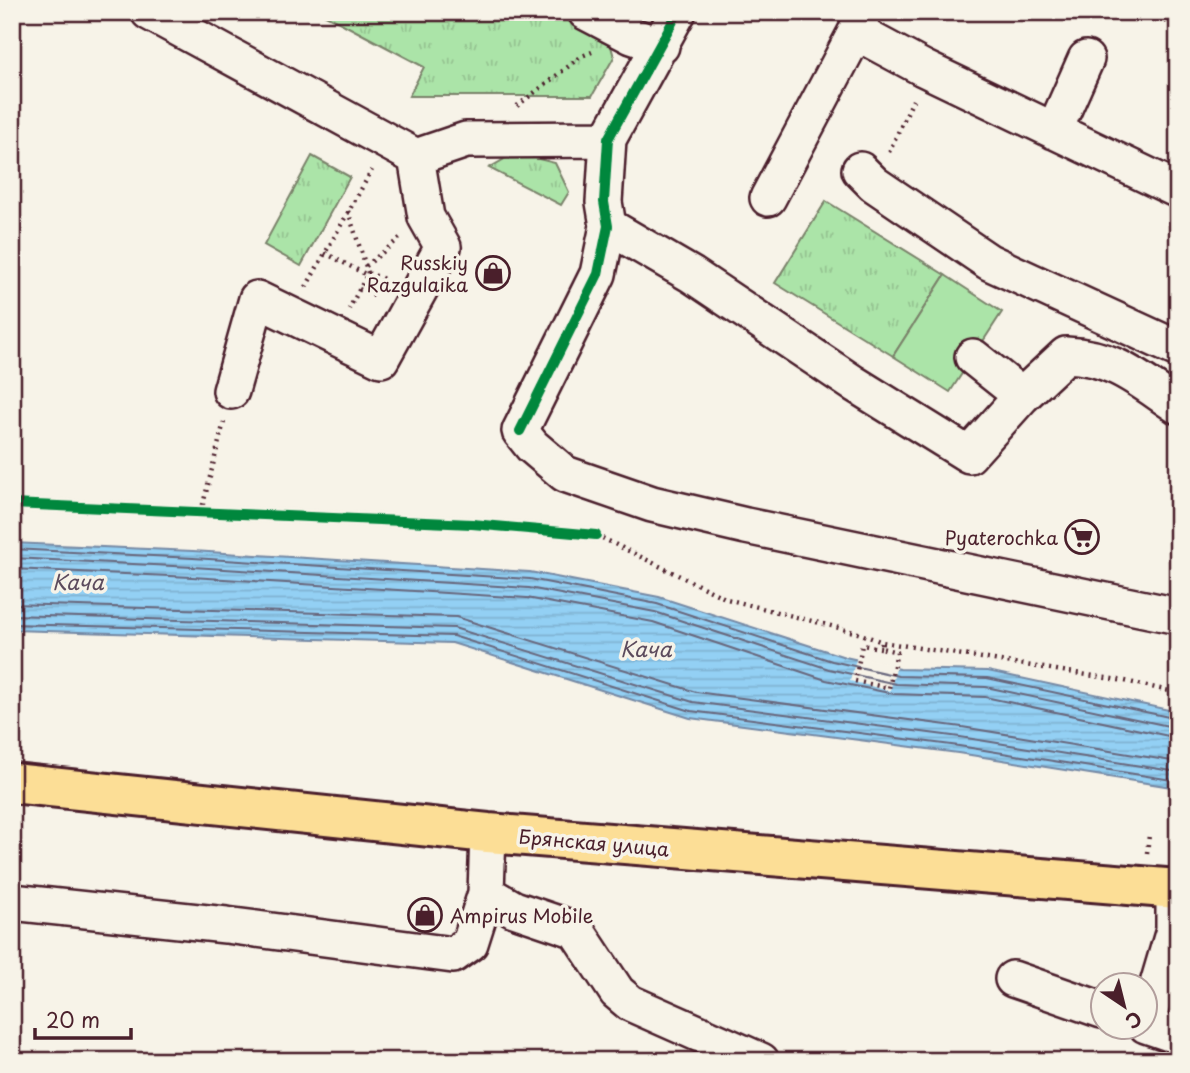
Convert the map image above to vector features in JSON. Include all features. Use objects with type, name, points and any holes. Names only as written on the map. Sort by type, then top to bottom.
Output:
[{"type":"highway","name":"Брянская улица","points":[[12,783],[488,833],[1176,889]]},
{"type":"street","points":[[149,12],[402,149],[466,140],[608,139]]},
{"type":"street","points":[[586,12],[646,41]]},
{"type":"street","points":[[678,12],[646,41],[608,139],[604,202],[608,226],[598,274],[520,431],[532,446],[565,474],[652,504],[772,532],[1178,616]]},
{"type":"street","points":[[768,198],[860,22],[927,70],[1178,190]]},
{"type":"street","points":[[1054,131],[1086,59]]},
{"type":"street","points":[[231,391],[257,299],[381,359],[443,247],[426,217],[402,149]]},
{"type":"street","points":[[867,177],[989,262],[1178,349]]},
{"type":"street","points":[[608,226],[692,275],[853,383],[969,455],[1022,396],[1066,355],[1085,356],[1112,363],[1178,406]]},
{"type":"street","points":[[973,357],[1022,396]]},
{"type":"street","points":[[12,902],[226,925],[453,955],[470,943],[485,893],[488,833]]},
{"type":"street","points":[[1158,1018],[1174,930],[1176,889]]},
{"type":"street","points":[[485,893],[514,909],[576,930],[617,992],[630,1003],[761,1061]]},
{"type":"street","points":[[1013,979],[1088,1005]]},
{"type":"path","points":[[1146,12],[1178,27]]},
{"type":"path","points":[[517,106],[582,56],[646,41]]},
{"type":"path","points":[[867,177],[927,70]]},
{"type":"path","points":[[316,294],[305,289],[348,211],[402,149]]},
{"type":"path","points":[[338,304],[349,309],[367,275],[348,211]]},
{"type":"path","points":[[366,266],[426,217]]},
{"type":"path","points":[[325,253],[367,275]]},
{"type":"path","points":[[201,512],[231,391]]},
{"type":"path","points":[[189,512],[215,513]]},
{"type":"path","points":[[583,534],[596,535],[727,599],[858,633],[881,645],[897,652],[889,688],[855,681],[862,645],[881,645],[1125,681],[1178,693]]},
{"type":"path","points":[[1147,854],[1149,835]]},
{"type":"green space","points":[[320,12],[556,12],[609,39],[614,57],[592,96],[409,96],[424,67]]},
{"type":"green space","points":[[515,153],[555,163],[569,192],[561,205],[489,168]]},
{"type":"green space","points":[[312,156],[350,177],[301,266],[264,245]]},
{"type":"green space","points":[[826,201],[945,275],[893,356],[775,283]]},
{"type":"green space","points":[[945,275],[1002,312],[950,392],[893,356]]},
{"type":"water","name":"Кача","points":[[12,543],[193,551],[530,572],[659,597],[845,657],[900,669],[988,671],[1178,712],[1178,788],[958,753],[690,718],[452,643],[12,630]]},
{"type":"pier","points":[[857,656],[897,665],[890,691],[850,681]]},
{"type":"cycle path","points":[[520,431],[598,274],[608,226],[604,202],[608,139],[678,12]]},
{"type":"cycle path","points":[[12,504],[472,524],[596,535]]},
{"type":"place","name":"Russkiy Razgulaika","points":[[493,273]]},
{"type":"place","name":"Pyaterochka","points":[[1082,537]]},
{"type":"place","name":"Ampirus Mobile","points":[[425,915]]}]
